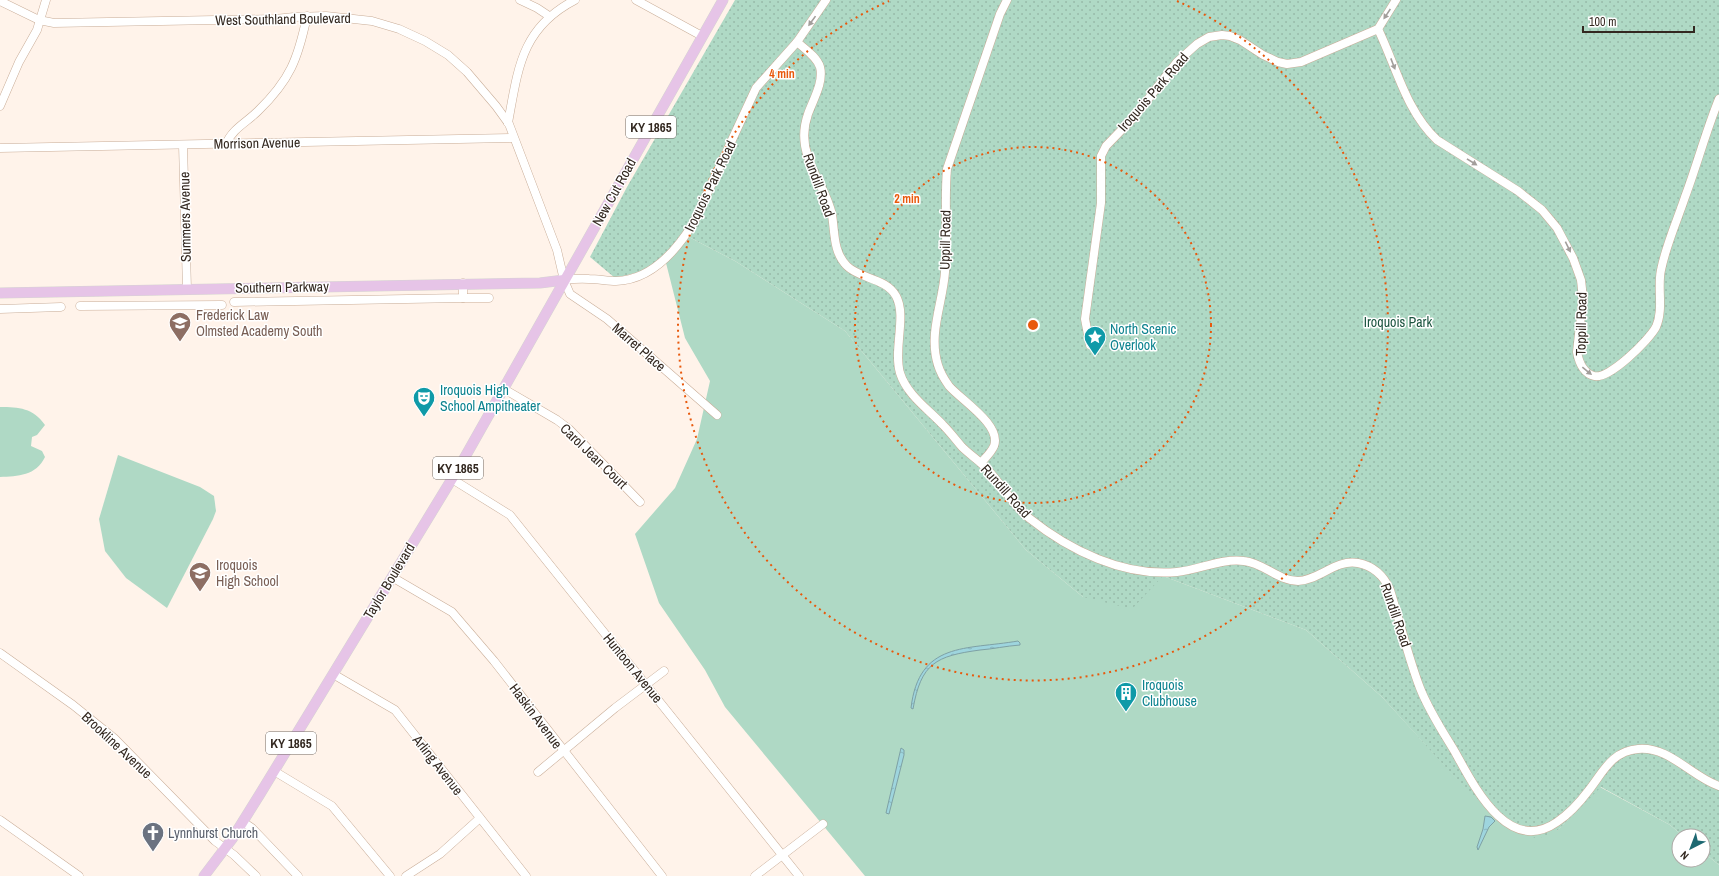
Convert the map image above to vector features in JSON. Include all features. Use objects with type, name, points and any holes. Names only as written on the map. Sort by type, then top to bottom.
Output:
[{"type":"main road","name":"New Cut Road","points":[[564,280],[723,0]]},
{"type":"main road","name":"Southern Parkway","points":[[0,293],[463,283],[540,283],[564,280]]},
{"type":"main road","name":"Taylor Boulevard","points":[[204,876],[243,822],[452,479],[564,280]]},
{"type":"street","points":[[0,106],[18,62],[37,30],[46,0]]},
{"type":"street","points":[[520,0],[537,8],[549,16]]},
{"type":"street","points":[[508,123],[522,59],[528,42],[536,30],[549,16],[575,0]]},
{"type":"street","points":[[636,0],[702,36]]},
{"type":"street","points":[[797,42],[826,0]]},
{"type":"street","name":"Uppill Road","points":[[981,463],[994,446],[995,437],[992,428],[943,378],[936,360],[934,344],[945,272],[947,169],[1007,0]]},
{"type":"street","points":[[1378,29],[1396,0]]},
{"type":"street","name":"West Southland Boulevard","points":[[0,1],[39,20],[58,23],[275,19],[307,16],[345,17],[372,21],[399,28],[448,55],[467,72],[496,106],[508,123],[557,250],[564,280]]},
{"type":"street","points":[[226,144],[232,133],[272,98],[287,77],[301,45],[307,16]]},
{"type":"street","name":"Iroquois Park Road","points":[[1090,345],[1085,319],[1101,203],[1102,156],[1106,146],[1134,117],[1176,62],[1190,48],[1208,37],[1222,35],[1230,36],[1277,62],[1294,64],[1307,61],[1378,29]]},
{"type":"street","name":"Toppill Road","points":[[1378,29],[1413,109],[1430,133],[1437,140],[1528,198],[1542,210],[1557,228],[1573,258],[1581,280],[1583,298],[1578,352],[1579,360],[1585,371],[1595,376],[1604,375],[1629,357],[1649,338],[1657,325],[1660,314],[1661,268],[1719,100]]},
{"type":"street","name":"Iroquois Park Road","points":[[564,280],[628,280],[652,269],[673,252],[684,239],[694,222],[756,88],[797,42]]},
{"type":"street","name":"Rundill Road","points":[[797,42],[816,60],[820,67],[820,81],[805,126],[805,147],[810,163],[828,203],[839,255],[851,270],[887,286],[896,295],[900,309],[897,354],[902,378],[910,392],[962,446],[981,463],[1026,515],[1057,539],[1081,552],[1105,562],[1152,572],[1177,572],[1232,560],[1242,560],[1255,564],[1280,577],[1296,581],[1309,579],[1333,567],[1347,563],[1359,563],[1378,572],[1390,590],[1420,687],[1434,717],[1484,802],[1505,822],[1517,829],[1539,831],[1557,822],[1582,799],[1608,763],[1626,751],[1645,749],[1658,752],[1702,778],[1719,786]]},
{"type":"street","name":"Morrison Avenue","points":[[0,148],[513,138]]},
{"type":"street","name":"Summers Avenue","points":[[183,145],[187,289]]},
{"type":"street","name":"Marret Place","points":[[564,280],[570,294],[607,319],[717,415]]},
{"type":"street","points":[[463,283],[463,298]]},
{"type":"street","points":[[253,288],[254,302]]},
{"type":"street","points":[[234,302],[489,298]]},
{"type":"street","points":[[80,306],[222,305]]},
{"type":"street","points":[[0,308],[61,307]]},
{"type":"street","name":"Carol Jean Court","points":[[504,389],[557,420],[569,429],[640,502]]},
{"type":"street","name":"Huntoon Avenue","points":[[452,479],[510,515],[799,876]]},
{"type":"street","name":"Haskin Avenue","points":[[392,577],[452,612],[494,661],[662,876]]},
{"type":"street","name":"Brookline Avenue","points":[[0,653],[97,723],[114,738],[215,841],[256,876]]},
{"type":"street","points":[[538,772],[664,671]]},
{"type":"street","name":"Arling Avenue","points":[[333,674],[395,710],[526,876]]},
{"type":"street","points":[[274,771],[332,806],[390,876]]},
{"type":"street","points":[[406,876],[440,854],[480,818]]},
{"type":"street","points":[[0,820],[79,876]]},
{"type":"street","points":[[243,822],[252,828],[298,876]]},
{"type":"street","points":[[755,876],[823,824]]},
{"type":"green space","name":"Iroquois Park","points":[[735,0],[1719,0],[1719,865],[1711,858],[1711,828],[1674,828],[1601,787],[1557,831],[1537,839],[1489,815],[1382,697],[1306,630],[1163,576],[1132,609],[1083,597],[1026,550],[845,331],[735,261],[687,236],[652,269],[615,278],[590,257],[627,187]]},
{"type":"green space","points":[[687,236],[735,261],[845,331],[1026,550],[1083,597],[1163,576],[1306,630],[1382,697],[1490,815],[1557,831],[1600,787],[1674,828],[1671,828],[1671,868],[1711,868],[1711,858],[1719,865],[1719,876],[865,876],[725,707],[705,670],[659,603],[635,534],[675,488],[697,439],[710,381],[685,338],[665,259]]},
{"type":"green space","points":[[0,407],[19,408],[30,412],[36,415],[45,425],[37,435],[32,437],[31,446],[42,451],[45,457],[37,468],[26,474],[0,477]]},
{"type":"green space","points":[[118,455],[200,487],[214,496],[216,511],[213,519],[167,608],[126,578],[105,551],[99,519]]},
{"type":"water","points":[[1018,641],[1020,645],[965,652],[952,655],[933,664],[921,681],[916,694],[913,709],[911,708],[916,686],[924,671],[935,660],[948,653],[963,648]]},
{"type":"water","points":[[901,748],[904,750],[904,755],[889,814],[886,813]]},
{"type":"water","points":[[1485,816],[1491,817],[1495,821],[1489,827],[1478,850],[1477,847],[1483,829]]},
{"type":"place","name":"Frederick Law Olmsted Academy South","points":[[180,342]]},
{"type":"place","name":"North Scenic Overlook","points":[[1095,356]]},
{"type":"place","name":"Iroquois High School Ampitheater","points":[[424,418]]},
{"type":"place","name":"Iroquois High School","points":[[200,592]]},
{"type":"place","name":"Iroquois Clubhouse","points":[[1126,712]]},
{"type":"place","name":"Lynnhurst Church","points":[[153,852]]}]
